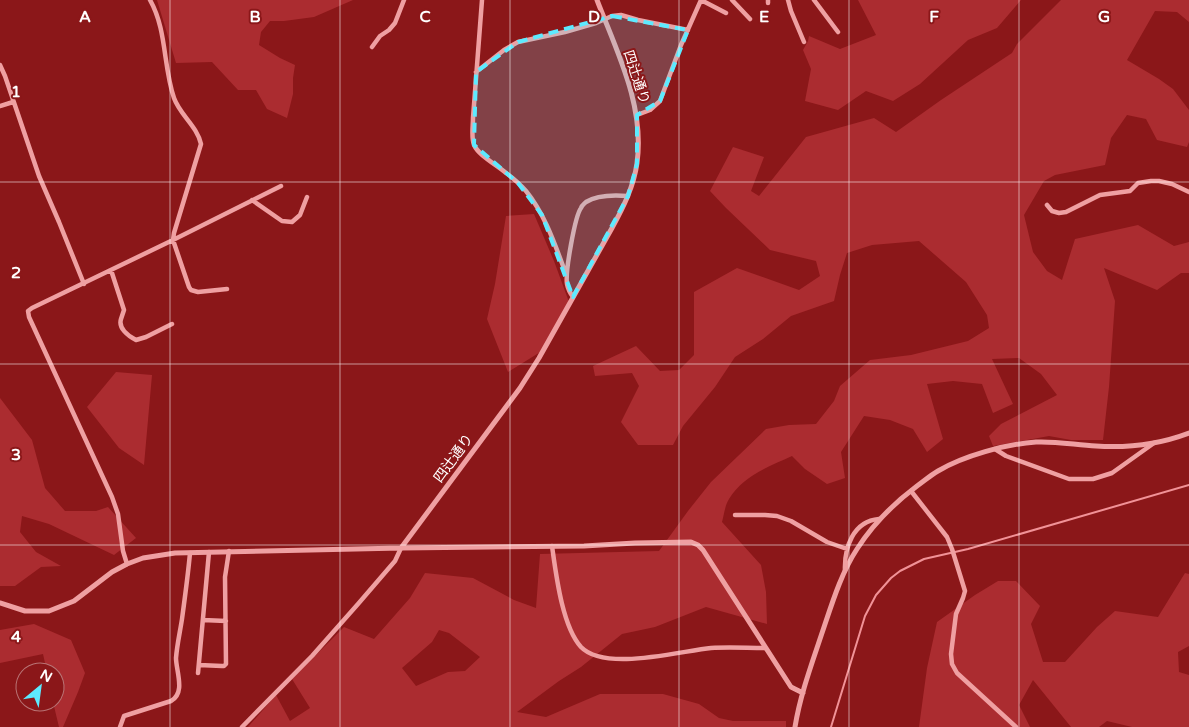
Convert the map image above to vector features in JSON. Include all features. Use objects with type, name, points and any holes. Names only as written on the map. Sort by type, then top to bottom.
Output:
[{"type":"street","points":[[150,0],[156,11],[162,32],[174,97],[177,105],[199,137],[200,144],[173,240],[191,290],[198,292],[227,289]]},
{"type":"street","points":[[372,47],[380,36],[395,23],[404,0]]},
{"type":"street","points":[[482,0],[476,72],[474,145],[487,159],[526,191],[542,215],[566,274],[568,290],[573,297]]},
{"type":"street","name":"四辻通り","points":[[401,548],[520,388],[620,215],[628,196],[637,164],[637,115],[628,81],[597,0]]},
{"type":"street","points":[[637,115],[650,110],[660,101],[701,0],[726,13]]},
{"type":"street","points":[[732,0],[750,20]]},
{"type":"street","points":[[788,0],[804,42]]},
{"type":"street","points":[[814,0],[838,32]]},
{"type":"street","points":[[476,72],[504,50],[518,42],[565,32],[612,16],[621,15],[688,30]]},
{"type":"street","points":[[0,65],[39,176],[84,284]]},
{"type":"street","points":[[0,106],[13,102]]},
{"type":"street","points":[[1047,205],[1059,213],[1066,212],[1100,195],[1130,191],[1138,183],[1151,180],[1172,184],[1189,192]]},
{"type":"street","points":[[127,564],[123,552],[118,514],[112,497],[29,317],[28,311],[281,186]]},
{"type":"street","points":[[566,274],[581,208],[587,202],[596,198],[615,195],[628,196]]},
{"type":"street","points":[[252,200],[282,221],[292,222],[300,215],[307,197]]},
{"type":"street","points":[[111,270],[124,310],[121,326],[128,336],[136,340],[172,324]]},
{"type":"street","points":[[795,727],[798,709],[818,645],[845,570],[856,549],[879,519],[911,491],[938,471],[953,463],[1016,445],[1035,442],[1120,447],[1155,442],[1189,433]]},
{"type":"street","points":[[995,450],[1006,456],[1069,479],[1093,479],[1112,473],[1155,442]]},
{"type":"street","points":[[911,491],[947,538],[965,591],[956,614],[951,654],[952,664],[957,673],[1016,727]]},
{"type":"street","points":[[735,515],[777,516],[791,521],[827,542],[847,549]]},
{"type":"street","points":[[845,570],[844,558],[852,537],[871,520],[879,519]]},
{"type":"street","points":[[0,604],[25,611],[49,611],[74,601],[112,572],[127,564],[143,558],[160,555],[229,551],[584,546],[691,542],[703,550],[726,584],[764,648],[791,687],[803,693]]},
{"type":"street","points":[[552,546],[554,564],[570,631],[580,646],[588,653],[598,657],[638,659],[657,658],[710,648],[764,648]]},
{"type":"street","points":[[242,727],[312,656],[395,560],[401,548]]},
{"type":"street","points":[[199,665],[224,666],[226,664],[225,577],[229,551]]},
{"type":"street","points":[[198,673],[209,552]]},
{"type":"street","points":[[120,727],[124,716],[176,698],[179,677],[176,660],[190,553]]},
{"type":"street","points":[[203,620],[226,621]]},
{"type":"highlighted area","points":[[612,16],[688,30],[660,101],[637,115],[637,164],[628,196],[573,297],[542,215],[518,183],[474,145],[476,72],[518,42]]},
{"type":"shaded area","points":[[157,0],[353,0],[314,17],[270,21],[261,32],[259,45],[295,65],[293,94],[287,118],[267,109],[256,90],[238,90],[212,62],[176,63]]},
{"type":"shaded area","points":[[858,0],[1021,0],[997,28],[968,40],[920,84],[893,101],[866,91],[838,110],[805,101],[811,69],[803,50],[809,36],[840,49],[876,35]]},
{"type":"shaded area","points":[[1061,0],[1189,0],[1189,22],[1177,12],[1155,11],[1127,60],[1173,89],[1189,110],[1189,142],[1187,147],[1157,140],[1146,119],[1127,115],[1111,138],[1105,165],[1055,175],[1044,181],[1024,215],[1033,252],[1047,271],[1062,280],[1075,239],[1138,225],[1174,246],[1189,242],[1189,273],[1181,273],[1157,290],[1104,268],[1115,301],[1103,440],[1071,440],[1049,436],[993,446],[989,436],[1001,424],[1057,395],[1041,374],[1019,358],[992,359],[1013,404],[993,413],[982,384],[953,381],[927,384],[943,439],[927,452],[913,429],[890,420],[864,416],[841,452],[845,478],[827,484],[805,469],[792,456],[765,468],[749,478],[741,484],[729,499],[722,522],[761,565],[766,592],[767,624],[706,607],[655,627],[622,634],[581,667],[517,712],[546,717],[600,694],[663,694],[699,704],[719,718],[733,721],[786,721],[786,727],[248,727],[276,695],[290,721],[310,708],[292,679],[344,627],[374,639],[410,598],[425,573],[473,578],[514,600],[536,608],[540,554],[659,551],[711,482],[766,429],[789,425],[816,424],[834,401],[840,386],[870,360],[911,355],[968,341],[989,328],[987,315],[966,282],[919,241],[872,245],[847,253],[834,301],[791,316],[763,339],[735,357],[715,387],[683,426],[673,445],[638,445],[621,422],[639,386],[632,373],[595,376],[593,366],[636,346],[660,371],[679,370],[694,355],[694,292],[737,268],[799,290],[820,276],[816,261],[770,250],[710,191],[733,147],[764,157],[751,191],[759,196],[806,137],[874,118],[896,132],[1012,53],[1017,44]],"holes":[[[439,630],[449,633],[480,657],[465,671],[448,672],[416,686],[402,668],[432,642]]]},
{"type":"shaded area","points":[[534,214],[569,302],[542,351],[508,372],[487,319],[495,284],[506,216]]},
{"type":"shaded area","points":[[116,372],[152,375],[144,465],[119,448],[87,407]]},
{"type":"shaded area","points":[[0,398],[32,440],[45,488],[65,511],[96,511],[108,507],[136,538],[114,555],[49,524],[22,516],[20,532],[36,552],[61,566],[41,567],[15,586],[0,586]]},
{"type":"shaded area","points":[[1185,573],[1189,574],[1189,646],[1178,652],[1179,672],[1189,675],[1189,727],[1132,727],[1107,721],[1099,727],[1071,727],[1033,680],[1019,705],[1030,727],[919,727],[927,668],[937,622],[998,581],[1016,581],[1040,606],[1031,624],[1043,662],[1065,662],[1097,627],[1115,611],[1158,617]]},
{"type":"shaded area","points":[[34,624],[71,640],[85,673],[63,727],[59,727],[55,712],[65,712],[65,662],[45,662],[43,654],[0,663],[0,630]]},
{"type":"waterway","points":[[831,727],[865,616],[876,595],[900,571],[924,559],[968,549],[1189,485]]}]
